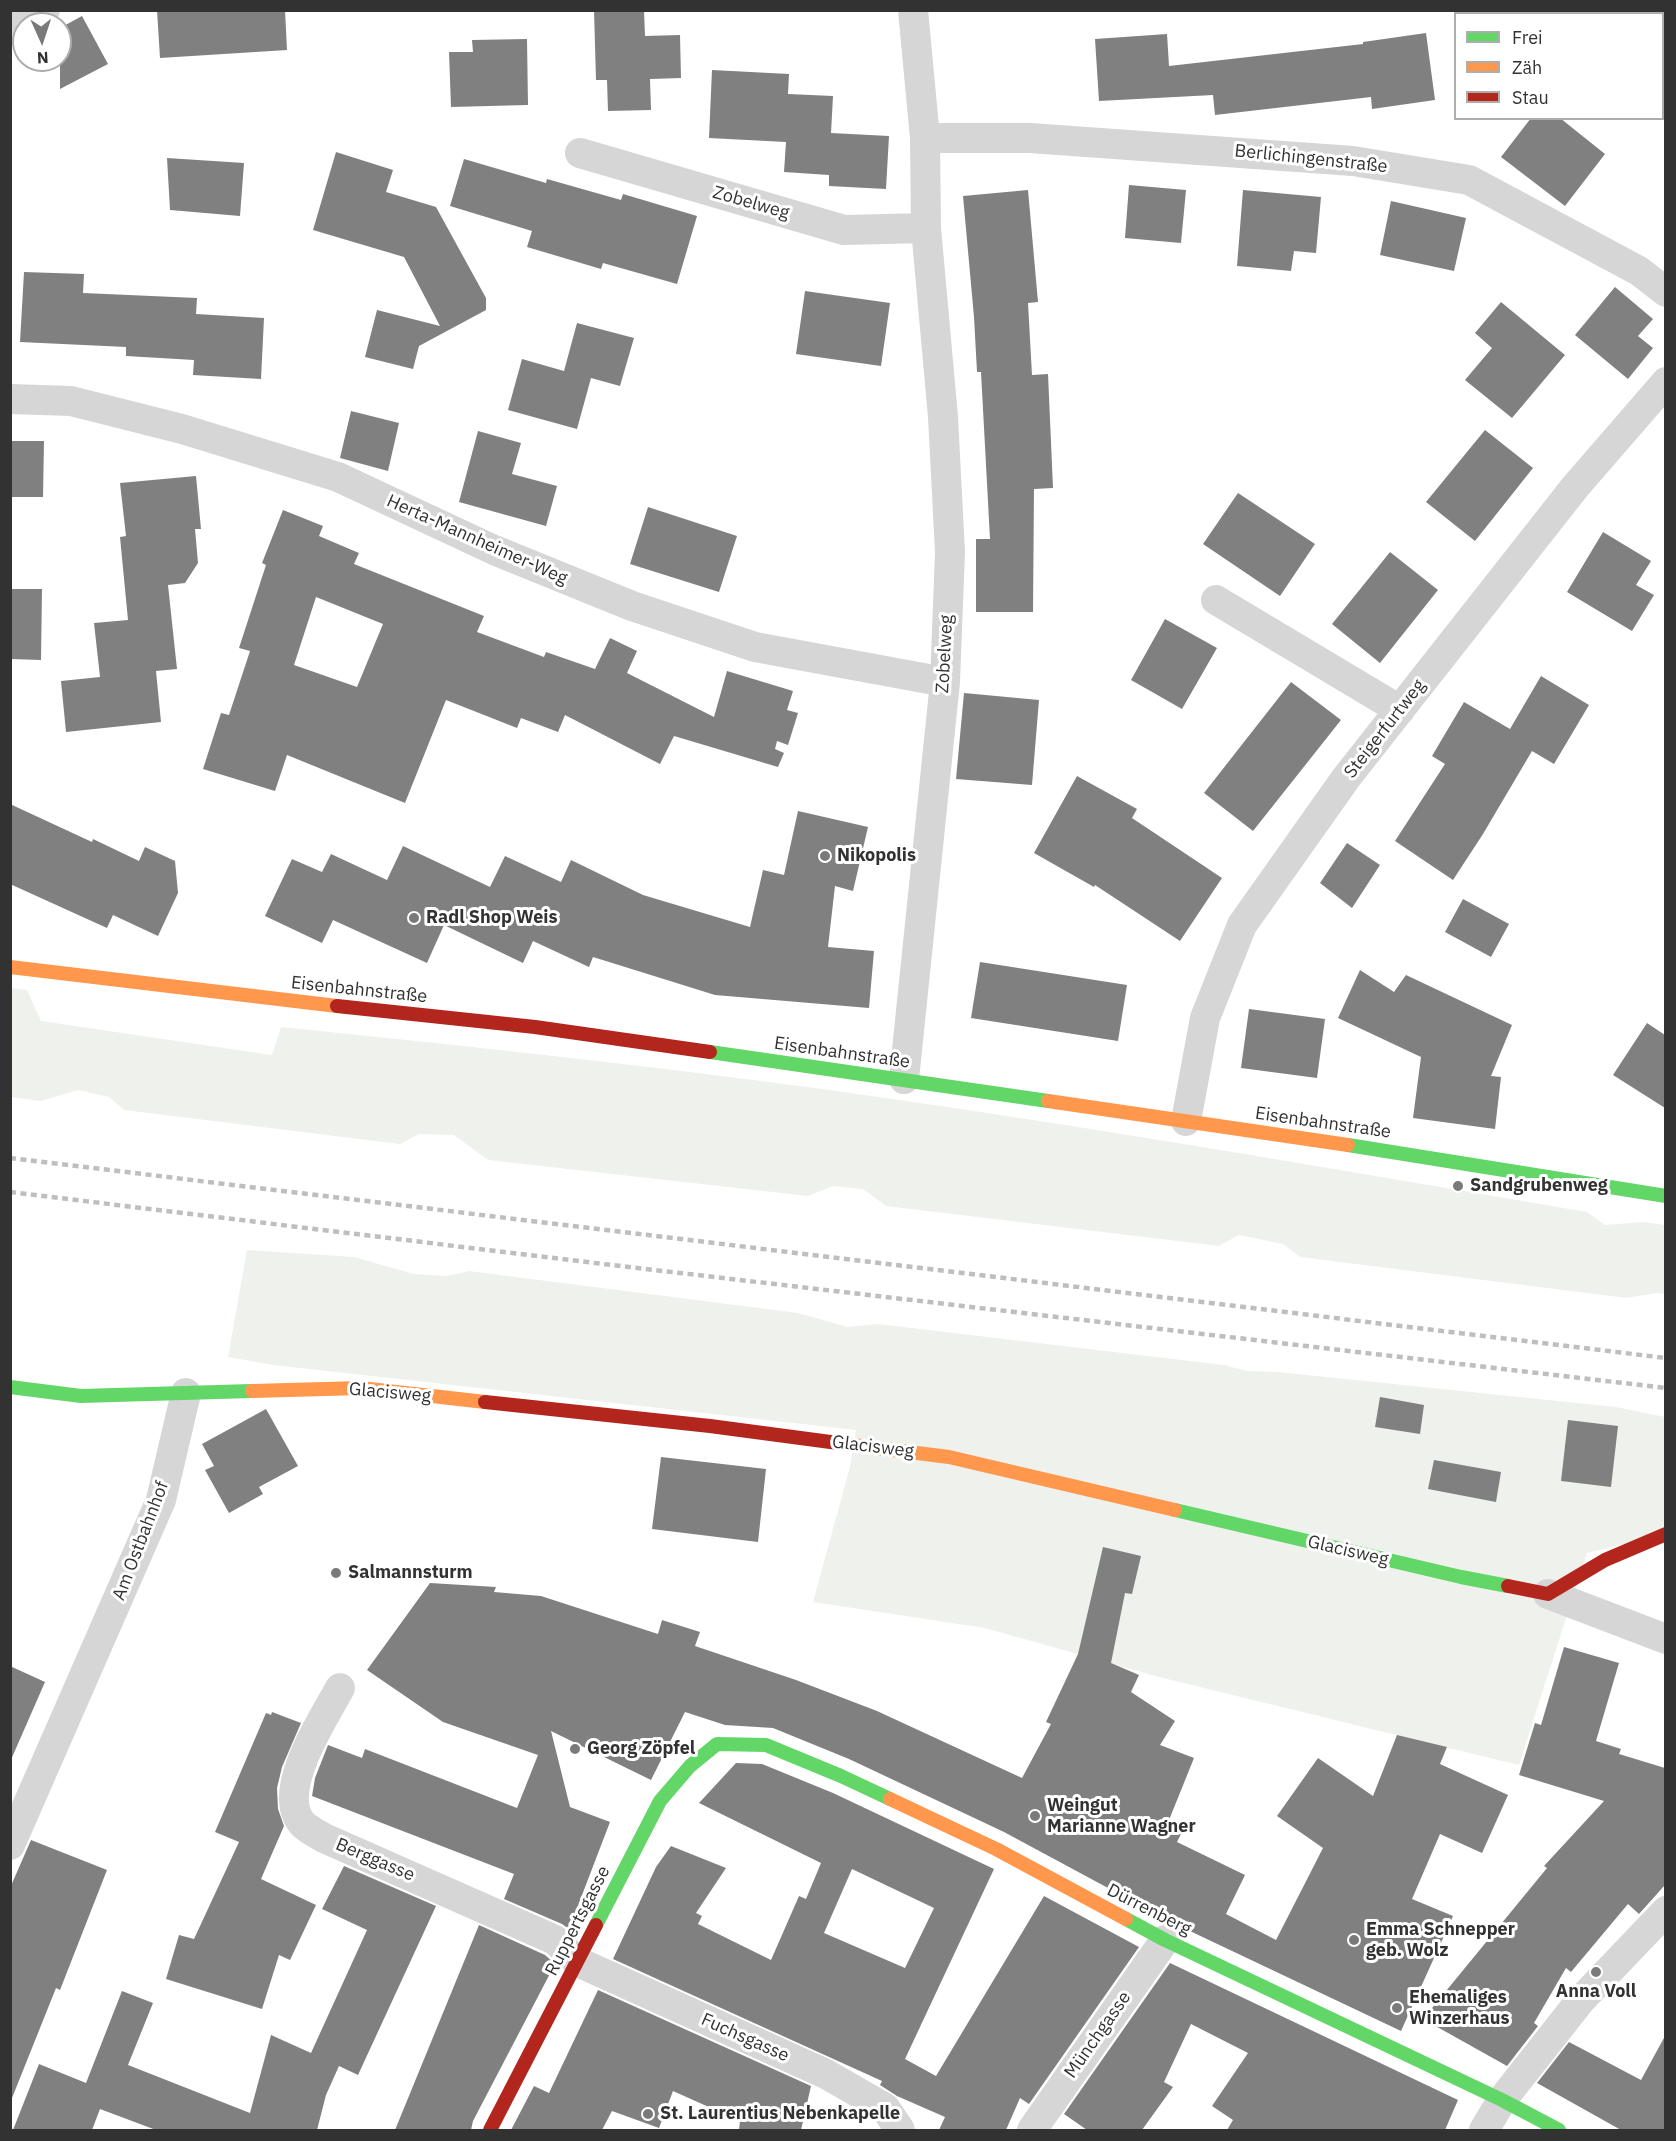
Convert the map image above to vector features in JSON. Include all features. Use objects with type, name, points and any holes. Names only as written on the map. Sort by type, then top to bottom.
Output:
[{"type":"street","points":[[10,28],[45,10]]},
{"type":"street","name":"Zobelweg","points":[[904,1079],[945,682],[950,552],[943,417],[926,228],[925,138],[913,10]]},
{"type":"street","name":"Berlichingenstraße","points":[[925,138],[1030,138],[1353,161],[1470,180],[1639,271],[1665,292]]},
{"type":"street","name":"Zobelweg","points":[[580,153],[844,230],[926,228]]},
{"type":"street","name":"Steigerfurtweg","points":[[1186,1122],[1205,1018],[1242,926],[1347,778],[1575,487],[1665,382]]},
{"type":"street","name":"Herta-Mannheimer-Weg","points":[[10,399],[71,401],[182,429],[338,477],[494,550],[644,610],[755,647],[945,682]]},
{"type":"street","points":[[1216,600],[1400,710]]},
{"type":"street","name":"Eisenbahnstraße","points":[[10,967],[263,998],[535,1027],[1359,1147],[1665,1196]]},
{"type":"street","points":[[10,1387],[81,1396],[186,1393]]},
{"type":"street","name":"Glacisweg","points":[[186,1393],[361,1388],[710,1426],[949,1456],[1461,1577],[1548,1594],[1665,1639]]},
{"type":"street","name":"Am Ostbahnhof","points":[[10,1845],[161,1500],[186,1393]]},
{"type":"street","points":[[1548,1594],[1578,1573],[1665,1534]]},
{"type":"street","name":"Berggasse","points":[[340,1688],[308,1745],[294,1790],[294,1802],[302,1823],[324,1838],[555,1940],[578,1962]]},
{"type":"street","name":"Ruppertsgasse","points":[[490,2130],[660,1801],[690,1766],[717,1744]]},
{"type":"street","name":"Dürrenberg","points":[[717,1744],[766,1745],[841,1776],[996,1849],[1165,1940],[1502,2100],[1559,2130]]},
{"type":"street","points":[[1484,2130],[1502,2100],[1580,2001],[1665,1911]]},
{"type":"street","name":"Münchgasse","points":[[1032,2130],[1165,1940]]},
{"type":"street","name":"Fuchsgasse","points":[[578,1962],[826,2074],[885,2108],[900,2130]]},
{"type":"shaded area","points":[[11,988],[27,990],[41,1021],[272,1055],[281,1027],[668,1069],[900,1100],[1244,1154],[1587,1212],[1605,1225],[1643,1222],[1665,1225],[1665,1294],[1657,1293],[1627,1298],[1300,1257],[1283,1244],[1239,1235],[1219,1246],[886,1206],[863,1189],[833,1186],[808,1196],[488,1160],[454,1135],[419,1134],[400,1144],[124,1110],[109,1097],[78,1090],[41,1101],[11,1097]]},
{"type":"shaded area","points":[[247,1250],[354,1257],[414,1274],[447,1276],[469,1271],[798,1313],[848,1327],[878,1324],[1224,1365],[1247,1371],[1278,1372],[1616,1407],[1665,1417],[1665,1534],[1587,1553],[1519,1765],[1159,1677],[985,1628],[813,1602],[850,1467],[856,1430],[273,1365],[228,1357]]},
{"type":"building","points":[[157,10],[285,10],[287,50],[160,58]]},
{"type":"building","points":[[594,10],[644,10],[645,36],[680,35],[681,78],[650,79],[651,110],[608,111],[607,80],[596,80]]},
{"type":"building","points":[[82,16],[108,64],[60,89],[60,72],[72,72],[72,21]]},
{"type":"building","points":[[1426,33],[1435,100],[1372,109],[1371,97],[1215,115],[1213,95],[1099,101],[1095,39],[1167,34],[1169,66],[1363,44],[1363,42]]},
{"type":"building","points":[[527,39],[528,105],[451,107],[449,52],[473,52],[472,40]]},
{"type":"building","points":[[712,70],[789,74],[788,94],[833,96],[831,133],[889,136],[886,189],[829,186],[829,175],[784,172],[786,142],[709,138]]},
{"type":"building","points":[[1529,120],[1562,120],[1605,154],[1565,206],[1501,157]]},
{"type":"building","points":[[336,152],[393,170],[386,192],[436,207],[486,298],[486,310],[419,346],[413,369],[365,357],[377,310],[440,326],[404,257],[313,230]]},
{"type":"building","points":[[167,158],[244,163],[240,216],[170,210]]},
{"type":"building","points":[[464,159],[546,183],[547,179],[621,200],[623,194],[697,216],[677,284],[603,263],[601,269],[527,247],[532,231],[450,206]]},
{"type":"building","points":[[1129,185],[1186,190],[1181,243],[1125,238]]},
{"type":"building","points":[[1028,190],[1038,302],[1028,303],[1032,375],[1048,374],[1053,488],[1034,489],[1033,612],[976,612],[976,539],[990,539],[981,372],[977,372],[963,196]]},
{"type":"building","points":[[1243,190],[1321,197],[1316,253],[1294,251],[1291,271],[1237,266]]},
{"type":"building","points":[[1391,201],[1466,218],[1454,271],[1380,255]]},
{"type":"building","points":[[24,272],[84,274],[83,293],[197,298],[196,314],[264,318],[261,379],[193,375],[194,360],[126,356],[126,347],[20,342]]},
{"type":"building","points":[[1615,287],[1653,319],[1638,336],[1653,348],[1628,379],[1575,335]]},
{"type":"building","points":[[805,291],[890,303],[881,366],[796,354]]},
{"type":"building","points":[[1501,302],[1565,355],[1512,418],[1465,380],[1492,348],[1475,333]]},
{"type":"building","points":[[577,323],[634,338],[620,386],[591,378],[577,429],[508,410],[522,359],[564,371]]},
{"type":"building","points":[[351,411],[399,423],[388,471],[340,458]]},
{"type":"building","points":[[1485,430],[1533,468],[1475,541],[1426,502]]},
{"type":"building","points":[[478,431],[521,443],[512,474],[557,486],[546,526],[459,502]]},
{"type":"building","points":[[10,441],[44,441],[43,497],[10,497]]},
{"type":"building","points":[[196,476],[201,529],[195,529],[198,563],[185,583],[168,585],[177,669],[156,671],[161,722],[66,732],[61,681],[100,677],[94,623],[128,620],[120,537],[126,536],[120,483]]},
{"type":"building","points":[[1238,493],[1315,544],[1280,596],[1203,544]]},
{"type":"building","points":[[648,507],[737,536],[719,592],[630,564]]},
{"type":"building","points":[[283,510],[323,526],[319,536],[359,553],[354,564],[484,616],[477,632],[544,657],[546,652],[595,669],[610,638],[637,651],[627,673],[714,717],[727,671],[793,691],[787,710],[798,713],[788,745],[777,741],[775,749],[784,753],[778,767],[674,736],[660,764],[565,715],[558,732],[521,718],[517,728],[446,700],[405,803],[287,755],[275,791],[203,769],[221,713],[229,715],[250,651],[239,648],[266,565],[262,563]],"holes":[[[316,597],[383,624],[357,687],[294,665]]]},
{"type":"building","points":[[1603,532],[1651,561],[1636,585],[1654,595],[1632,631],[1567,592]]},
{"type":"building","points":[[1390,552],[1438,590],[1380,663],[1332,624]]},
{"type":"building","points":[[10,589],[42,589],[41,660],[10,659]]},
{"type":"building","points":[[1165,619],[1217,648],[1182,709],[1131,680]]},
{"type":"building","points":[[1541,676],[1589,705],[1554,764],[1532,751],[1453,880],[1395,841],[1445,764],[1432,756],[1464,702],[1510,729]]},
{"type":"building","points":[[1291,682],[1341,720],[1253,831],[1204,793]]},
{"type":"building","points":[[964,693],[1039,700],[1032,785],[956,779]]},
{"type":"building","points":[[1077,776],[1137,809],[1132,818],[1222,878],[1180,941],[1095,885],[1094,887],[1034,853]]},
{"type":"building","points":[[10,804],[139,861],[145,847],[175,861],[178,893],[158,936],[113,915],[107,928],[10,884]]},
{"type":"building","points":[[798,811],[868,827],[853,891],[835,886],[828,947],[874,951],[869,1008],[715,995],[593,957],[589,967],[533,941],[523,963],[444,925],[427,963],[333,920],[322,943],[265,916],[292,859],[322,872],[331,854],[387,880],[403,846],[490,887],[505,856],[561,882],[571,860],[643,895],[750,927],[763,870],[784,875]]},
{"type":"building","points":[[1347,843],[1380,865],[1352,908],[1320,883]]},
{"type":"building","points":[[1463,899],[1509,924],[1491,957],[1445,932]]},
{"type":"building","points":[[980,962],[1127,985],[1118,1041],[971,1018]]},
{"type":"building","points":[[1360,970],[1394,992],[1406,975],[1512,1025],[1491,1076],[1501,1077],[1495,1129],[1413,1118],[1421,1057],[1338,1018]]},
{"type":"building","points":[[1249,1009],[1325,1019],[1317,1078],[1241,1068]]},
{"type":"building","points":[[1647,1023],[1665,1035],[1665,1108],[1613,1075]]},
{"type":"building","points":[[1380,1397],[1424,1405],[1420,1434],[1375,1427]]},
{"type":"building","points":[[266,1409],[298,1466],[259,1487],[263,1494],[229,1513],[205,1470],[214,1466],[202,1444]]},
{"type":"building","points":[[1568,1420],[1618,1426],[1611,1487],[1561,1481]]},
{"type":"building","points":[[661,1457],[766,1469],[758,1542],[652,1529]]},
{"type":"building","points":[[1434,1460],[1501,1472],[1496,1502],[1428,1489]]},
{"type":"building","points":[[1103,1547],[1141,1556],[1132,1594],[1125,1593],[1111,1663],[1139,1675],[1131,1692],[1175,1721],[1160,1745],[1194,1758],[1167,1825],[1182,1832],[1177,1842],[1245,1875],[1226,1914],[1276,1940],[1323,1848],[1277,1816],[1318,1758],[1373,1796],[1397,1735],[1447,1747],[1440,1764],[1508,1795],[1482,1853],[1440,1834],[1412,1899],[1453,1916],[1401,2031],[1173,1923],[1004,1832],[849,1759],[773,1728],[725,1725],[685,1712],[651,1780],[551,1731],[570,1807],[610,1822],[569,1929],[504,1899],[514,1874],[312,1796],[315,1778],[328,1745],[362,1758],[365,1749],[517,1808],[538,1755],[443,1722],[367,1670],[430,1583],[496,1587],[494,1592],[541,1596],[658,1634],[662,1620],[700,1632],[695,1646],[796,1680],[877,1711],[1022,1778],[1051,1724],[1046,1722],[1078,1654]]},
{"type":"building","points":[[1564,1647],[1619,1663],[1596,1741],[1621,1749],[1619,1754],[1665,1768],[1665,1885],[1639,1914],[1628,1904],[1571,1972],[1566,1968],[1534,2023],[1538,2026],[1507,2066],[1423,2019],[1547,1868],[1544,1866],[1604,1801],[1519,1775],[1535,1723],[1541,1725]]},
{"type":"building","points":[[10,1666],[45,1682],[10,1762]]},
{"type":"building","points":[[272,1712],[301,1723],[282,1767],[277,1788],[278,1809],[284,1826],[261,1879],[316,1905],[290,1960],[279,1955],[262,2009],[166,1979],[179,1935],[194,1939],[239,1842],[215,1832],[266,1713],[271,1715]]},
{"type":"building","points":[[736,1763],[762,1764],[833,1793],[994,1869],[905,2059],[936,2076],[1044,1896],[1139,1947],[1029,2104],[1020,2098],[1006,2130],[939,2130],[945,2117],[897,2096],[880,2085],[882,2081],[613,1959],[656,1867],[671,1846],[726,1868],[696,1913],[702,1916],[698,1924],[771,1960],[799,1896],[806,1899],[821,1863],[699,1803]],"holes":[[[852,1869],[934,1908],[905,1968],[824,1933]]]},
{"type":"building","points":[[31,1840],[107,1870],[60,1990],[56,1988],[12,2098],[10,2098],[10,1888]]},
{"type":"building","points":[[344,1866],[436,1906],[358,2075],[339,2066],[326,2095],[317,2130],[156,2130],[100,2109],[92,2130],[13,2130],[39,2064],[86,2083],[122,1991],[153,2003],[128,2065],[250,2113],[271,2035],[311,2053],[367,1930],[322,1909]]},
{"type":"building","points":[[479,1925],[545,1955],[555,1964],[473,2121],[471,2130],[395,2130]]},
{"type":"building","points":[[1170,1963],[1458,2100],[1445,2130],[1227,2130],[1233,2120],[1212,2106],[1248,2053],[1191,2024],[1164,2082],[1173,2087],[1142,2130],[1087,2130],[1064,2114]]},
{"type":"building","points":[[598,1990],[811,2086],[801,2130],[739,2130],[740,2121],[673,2091],[659,2128],[612,2111],[602,2130],[511,2130],[534,2086],[549,2093]]},
{"type":"building","points":[[1665,2036],[1665,2130],[1621,2130],[1537,2083],[1569,2042],[1641,2080]]},
{"type":"railway","points":[[10,1158],[1666,1358]]},
{"type":"railway","points":[[10,1192],[603,1264],[1666,1388]]},
{"type":"traffic: fast","points":[[710,1052],[1048,1101]]},
{"type":"traffic: fast","points":[[1348,1145],[1666,1196]]},
{"type":"traffic: fast","points":[[10,1387],[81,1396],[252,1391]]},
{"type":"traffic: fast","points":[[1175,1510],[1508,1586]]},
{"type":"traffic: fast","points":[[596,1925],[660,1801],[690,1766],[717,1744],[766,1745],[890,1799]]},
{"type":"traffic: fast","points":[[1126,1919],[1165,1940],[1502,2100],[1559,2130]]},
{"type":"traffic: slow","points":[[10,967],[337,1006]]},
{"type":"traffic: slow","points":[[1048,1101],[1348,1145]]},
{"type":"traffic: slow","points":[[252,1391],[361,1388],[485,1402]]},
{"type":"traffic: slow","points":[[853,1445],[949,1457],[1175,1510]]},
{"type":"traffic: slow","points":[[890,1799],[996,1849],[1126,1919]]},
{"type":"traffic: jam","points":[[337,1006],[535,1027],[710,1052]]},
{"type":"traffic: jam","points":[[485,1402],[710,1426],[853,1445]]},
{"type":"traffic: jam","points":[[1508,1586],[1548,1594],[1605,1560],[1666,1534]]},
{"type":"traffic: jam","points":[[490,2130],[596,1925]]},
{"type":"place","name":"Nikopolis","points":[[825,856]]},
{"type":"place","name":"Radl Shop Weis","points":[[414,918]]},
{"type":"place","name":"Sandgrubenweg","points":[[1458,1186]]},
{"type":"place","name":"Salmannsturm","points":[[336,1573]]},
{"type":"place","name":"Georg Zöpfel","points":[[575,1749]]},
{"type":"place","name":"Weingut Marianne Wagner","points":[[1035,1816]]},
{"type":"place","name":"Emma Schnepper geb. Wolz","points":[[1354,1940]]},
{"type":"place","name":"Anna Voll","points":[[1596,1972]]},
{"type":"place","name":"Ehemaliges Winzerhaus","points":[[1397,2008]]},
{"type":"place","name":"St. Laurentius Nebenkapelle","points":[[648,2114]]}]
